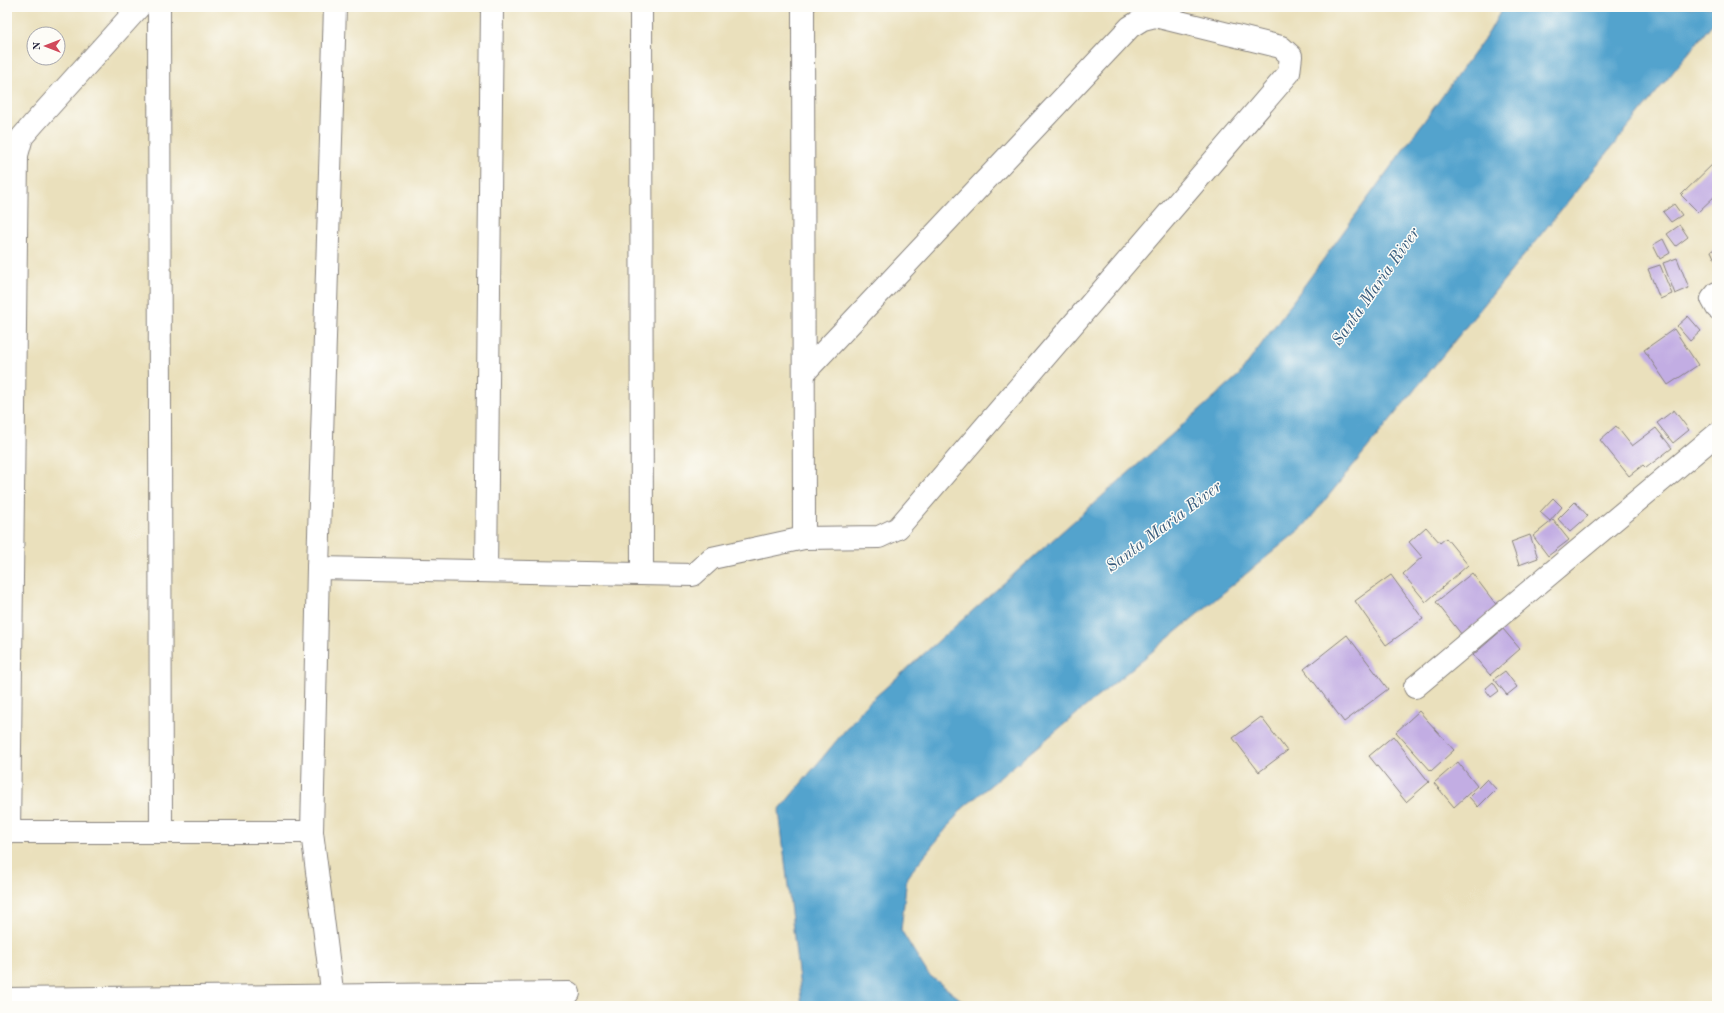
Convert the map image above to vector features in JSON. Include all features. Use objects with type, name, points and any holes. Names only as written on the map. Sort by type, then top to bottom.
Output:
[{"type":"street","points":[[139,7],[22,137],[17,155],[9,832],[312,832]]},
{"type":"street","points":[[159,7],[161,832]]},
{"type":"street","points":[[333,1001],[312,832],[318,568],[335,7]]},
{"type":"street","points":[[486,571],[492,7]]},
{"type":"street","points":[[641,7],[642,574]]},
{"type":"street","points":[[803,7],[804,538]]},
{"type":"street","points":[[318,568],[693,575],[712,558],[804,538],[879,537],[898,528],[1289,73],[1291,56],[1281,47],[1156,16],[1143,19],[1130,27],[804,373]]},
{"type":"street","points":[[1717,293],[1712,299],[1717,308]]},
{"type":"street","points":[[1415,687],[1717,434]]},
{"type":"street","points":[[7,999],[333,1001],[569,994]]},
{"type":"water","name":"Santa Maria River","points":[[1503,7],[1717,7],[1717,18],[1304,526],[963,808],[907,877],[901,930],[928,974],[969,1006],[802,1006],[779,810],[866,705],[1239,375],[1489,32]]},
{"type":"building","points":[[1717,160],[1717,194],[1698,212],[1681,195]]},
{"type":"building","points":[[1674,204],[1682,215],[1671,222],[1663,212]]},
{"type":"building","points":[[1680,225],[1688,237],[1676,246],[1667,234]]},
{"type":"building","points":[[1663,239],[1670,253],[1660,259],[1653,245]]},
{"type":"building","points":[[1717,248],[1717,264],[1711,251]]},
{"type":"building","points":[[1677,258],[1689,288],[1675,294],[1663,263]]},
{"type":"building","points":[[1660,265],[1672,294],[1660,299],[1648,269]]},
{"type":"building","points":[[1688,316],[1701,331],[1690,341],[1677,326]]},
{"type":"building","points":[[1674,329],[1698,365],[1668,385],[1644,350]]},
{"type":"building","points":[[1674,410],[1689,430],[1673,443],[1657,423]]},
{"type":"building","points":[[1616,426],[1632,446],[1656,428],[1672,448],[1646,468],[1643,465],[1629,476],[1600,440]]},
{"type":"building","points":[[1553,498],[1562,507],[1550,521],[1540,512]]},
{"type":"building","points":[[1575,502],[1588,516],[1570,532],[1558,519]]},
{"type":"building","points":[[1553,520],[1569,540],[1548,556],[1533,536]]},
{"type":"building","points":[[1426,527],[1440,543],[1446,538],[1468,565],[1426,602],[1403,574],[1422,557],[1409,542]]},
{"type":"building","points":[[1530,535],[1538,558],[1519,565],[1511,542]]},
{"type":"building","points":[[1472,573],[1498,607],[1462,635],[1436,602]]},
{"type":"building","points":[[1391,575],[1423,619],[1386,645],[1355,601]]},
{"type":"building","points":[[1503,629],[1520,649],[1490,675],[1473,655]]},
{"type":"building","points":[[1347,635],[1388,689],[1344,722],[1304,669]]},
{"type":"building","points":[[1505,671],[1517,687],[1507,695],[1494,679]]},
{"type":"building","points":[[1493,682],[1499,691],[1491,697],[1485,689]]},
{"type":"building","points":[[1419,711],[1454,750],[1431,771],[1396,732]]},
{"type":"building","points":[[1261,717],[1287,751],[1259,772],[1233,738]]},
{"type":"building","points":[[1393,736],[1429,782],[1406,802],[1369,756]]},
{"type":"building","points":[[1458,762],[1477,786],[1454,807],[1434,783]]},
{"type":"building","points":[[1487,779],[1496,789],[1478,807],[1469,797]]}]
